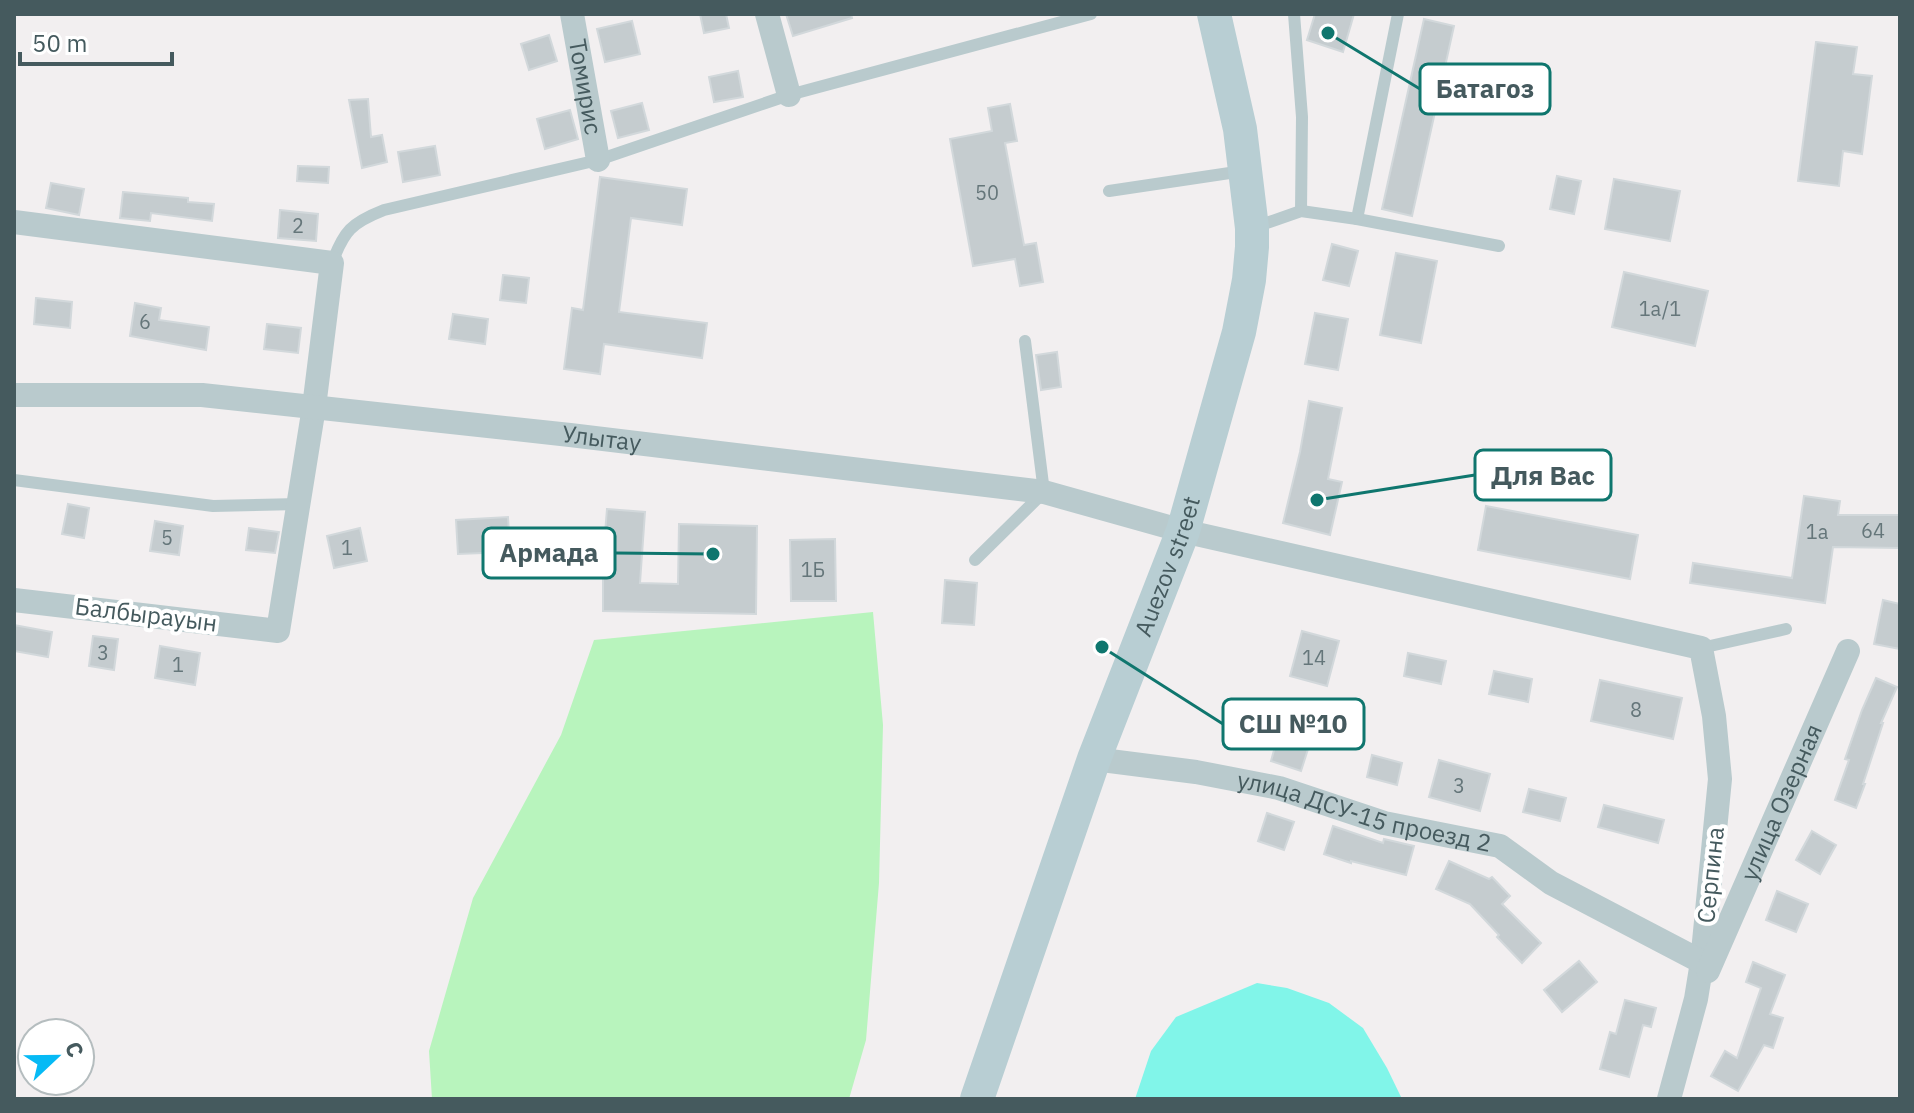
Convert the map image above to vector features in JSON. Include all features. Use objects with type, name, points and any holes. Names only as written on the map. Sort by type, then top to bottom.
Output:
[{"type":"main road","name":"Auezov street","points":[[977,1099],[1094,759],[1183,531],[1239,332],[1249,280],[1252,228],[1240,129],[1214,14]]},
{"type":"street","name":"Томирис","points":[[572,14],[598,160]]},
{"type":"street","points":[[767,14],[789,95]]},
{"type":"street","points":[[14,222],[332,263],[299,504]]},
{"type":"street","name":"Улытау","points":[[14,395],[202,395],[570,435],[1044,492],[1183,531]]},
{"type":"street","name":"Балбырауын","points":[[14,600],[278,631],[299,504]]},
{"type":"street","points":[[1183,531],[1701,648]]},
{"type":"street","name":"Серпина","points":[[1669,1099],[1696,999],[1702,962],[1720,779],[1714,716],[1701,648]]},
{"type":"street","name":"улица Озерная","points":[[1696,999],[1848,651]]},
{"type":"street","name":"улица ДСУ-15 проезд 2","points":[[1094,759],[1196,772],[1279,788],[1384,823],[1500,846],[1551,883],[1702,962]]},
{"type":"lane","points":[[332,263],[349,229],[375,214],[598,160],[789,95],[1091,14]]},
{"type":"lane","points":[[1294,14],[1302,117],[1301,211]]},
{"type":"lane","points":[[1357,219],[1398,14]]},
{"type":"lane","points":[[1109,191],[1246,171]]},
{"type":"lane","points":[[1252,228],[1301,211],[1499,246]]},
{"type":"lane","points":[[975,560],[1044,492],[1025,341]]},
{"type":"lane","points":[[14,480],[213,506],[299,504]]},
{"type":"lane","points":[[1701,648],[1786,629]]},
{"type":"green space","points":[[873,612],[883,725],[879,883],[866,1040],[849,1099],[432,1099],[429,1051],[473,898],[561,735],[594,640]]},
{"type":"water","points":[[1257,983],[1287,988],[1329,1003],[1363,1028],[1402,1099],[1135,1099],[1151,1051],[1176,1017]]},
{"type":"building","points":[[700,14],[726,14],[729,28],[704,33]]},
{"type":"building","points":[[786,14],[851,14],[852,18],[793,36]]},
{"type":"building","points":[[1315,14],[1354,14],[1343,52],[1307,40]]},
{"type":"building","points":[[1424,19],[1454,26],[1412,216],[1382,209]]},
{"type":"building","points":[[632,21],[640,54],[605,62],[597,29]]},
{"type":"building","points":[[549,35],[557,61],[529,70],[521,44]]},
{"type":"building","points":[[1816,42],[1857,47],[1853,74],[1872,76],[1862,154],[1843,151],[1839,186],[1798,181]]},
{"type":"building","points":[[738,71],[743,97],[714,102],[709,77]]},
{"type":"building","points":[[368,99],[371,137],[382,135],[387,162],[362,168],[349,100]]},
{"type":"building","points":[[642,103],[649,130],[618,138],[611,111]]},
{"type":"building","points":[[1010,104],[1017,141],[1005,143],[1024,245],[1036,243],[1043,282],[1020,286],[1015,259],[973,266],[950,139],[992,131],[988,108]]},
{"type":"building","points":[[570,110],[578,139],[545,149],[537,119]]},
{"type":"building","points":[[435,146],[440,175],[403,182],[398,152]]},
{"type":"building","points":[[298,166],[329,167],[328,183],[297,181]]},
{"type":"building","points":[[1557,176],[1581,181],[1574,214],[1550,209]]},
{"type":"building","points":[[600,177],[687,189],[682,225],[631,218],[619,312],[707,323],[702,358],[604,344],[600,374],[564,369],[572,308],[583,310]]},
{"type":"building","points":[[1614,179],[1680,191],[1670,241],[1605,229]]},
{"type":"building","points":[[51,183],[84,189],[79,215],[46,208]]},
{"type":"building","points":[[123,192],[188,198],[188,202],[214,204],[212,221],[151,213],[150,221],[120,218]]},
{"type":"building","points":[[280,210],[318,214],[316,241],[278,238]]},
{"type":"building","points":[[1332,244],[1358,251],[1349,286],[1323,280]]},
{"type":"building","points":[[1396,253],[1437,261],[1421,343],[1380,335]]},
{"type":"building","points":[[1624,272],[1708,291],[1695,346],[1612,327]]},
{"type":"building","points":[[503,275],[529,278],[526,303],[500,300]]},
{"type":"building","points":[[36,298],[72,302],[70,328],[34,324]]},
{"type":"building","points":[[135,303],[161,308],[159,320],[209,327],[206,350],[130,336]]},
{"type":"building","points":[[1315,313],[1348,319],[1338,370],[1305,364]]},
{"type":"building","points":[[453,314],[488,319],[485,344],[449,339]]},
{"type":"building","points":[[267,324],[301,328],[298,353],[264,349]]},
{"type":"building","points":[[1057,352],[1061,387],[1041,390],[1036,355]]},
{"type":"building","points":[[1309,401],[1342,408],[1328,479],[1342,482],[1330,535],[1283,523]]},
{"type":"building","points":[[1804,496],[1840,501],[1838,515],[1900,515],[1900,548],[1833,547],[1825,603],[1690,583],[1693,563],[1792,578]]},
{"type":"building","points":[[68,504],[89,508],[84,538],[62,534]]},
{"type":"building","points":[[1486,506],[1638,535],[1630,579],[1478,550]]},
{"type":"building","points":[[607,509],[645,512],[640,583],[678,584],[679,524],[757,526],[756,614],[603,611]]},
{"type":"building","points":[[508,517],[510,552],[458,554],[456,520]]},
{"type":"building","points":[[155,521],[183,526],[179,555],[150,551]]},
{"type":"building","points":[[249,528],[279,532],[275,553],[246,550]]},
{"type":"building","points":[[360,528],[367,561],[334,568],[327,536]]},
{"type":"building","points":[[835,539],[836,601],[791,601],[790,540]]},
{"type":"building","points":[[945,580],[977,583],[974,625],[942,623]]},
{"type":"building","points":[[1883,600],[1900,604],[1900,649],[1874,644]]},
{"type":"building","points":[[14,625],[52,632],[48,657],[14,651]]},
{"type":"building","points":[[1302,631],[1339,641],[1327,686],[1290,676]]},
{"type":"building","points":[[93,636],[118,639],[114,670],[89,666]]},
{"type":"building","points":[[160,646],[200,653],[195,685],[155,678]]},
{"type":"building","points":[[1408,653],[1446,661],[1441,684],[1404,676]]},
{"type":"building","points":[[1494,671],[1532,679],[1528,702],[1489,694]]},
{"type":"building","points":[[1876,678],[1897,687],[1881,723],[1856,808],[1835,800],[1849,760],[1845,759]]},
{"type":"building","points":[[1600,680],[1682,698],[1673,739],[1591,721]]},
{"type":"building","points":[[1278,736],[1309,746],[1301,771],[1271,761]]},
{"type":"building","points":[[1372,755],[1402,763],[1397,785],[1367,777]]},
{"type":"building","points":[[1439,760],[1490,774],[1480,811],[1429,797]]},
{"type":"building","points":[[1529,789],[1566,798],[1560,821],[1523,812]]},
{"type":"building","points":[[1604,805],[1664,820],[1658,843],[1598,827]]},
{"type":"building","points":[[1267,813],[1294,822],[1284,850],[1258,841]]},
{"type":"building","points":[[1333,826],[1383,843],[1384,839],[1414,846],[1406,875],[1324,854]]},
{"type":"building","points":[[1812,831],[1836,845],[1820,874],[1796,860]]},
{"type":"building","points":[[1449,861],[1489,879],[1492,877],[1510,896],[1502,904],[1541,943],[1522,963],[1470,904],[1436,889]]},
{"type":"building","points":[[1777,891],[1808,904],[1796,932],[1766,920]]},
{"type":"building","points":[[1579,961],[1597,982],[1562,1012],[1544,990]]},
{"type":"building","points":[[1753,962],[1785,975],[1770,1014],[1783,1018],[1773,1048],[1764,1045],[1738,1091],[1711,1076],[1725,1051],[1737,1058],[1761,988],[1746,982]]},
{"type":"building","points":[[1625,1000],[1656,1008],[1651,1027],[1643,1025],[1629,1077],[1600,1069],[1610,1032],[1616,1034]]},
{"type":"place","name":"Батагоз","points":[[1328,33]]},
{"type":"place","name":"Для Вас","points":[[1317,500]]},
{"type":"place","name":"Армада","points":[[713,554]]},
{"type":"place","name":"СШ №10","points":[[1102,647]]}]
